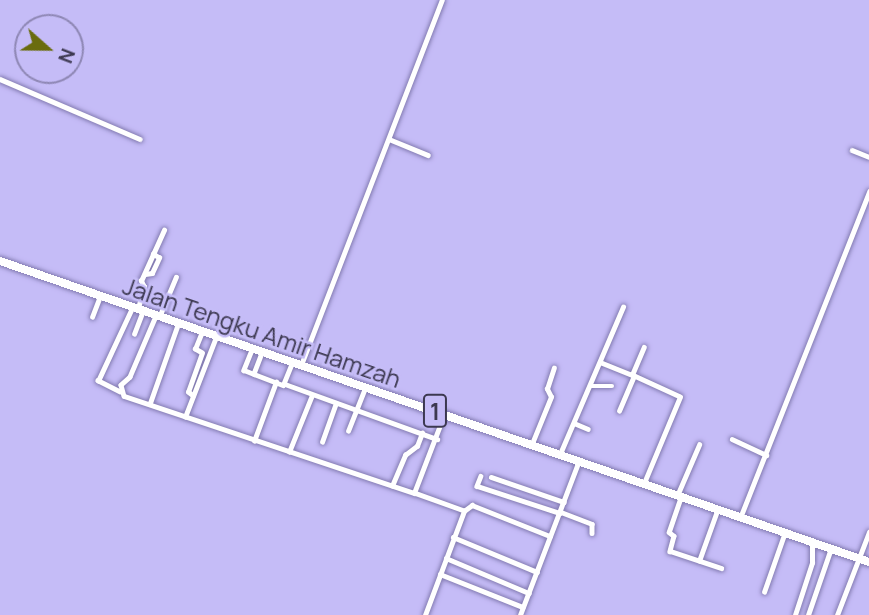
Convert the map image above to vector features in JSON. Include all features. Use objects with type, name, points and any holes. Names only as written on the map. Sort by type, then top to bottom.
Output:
[{"type":"highway","name":"Jalan Tengku Amir Hamzah","points":[[0,261],[830,551],[869,562]]},
{"type":"street","points":[[285,384],[297,364],[389,139],[442,0]]},
{"type":"street","points":[[0,79],[139,139]]},
{"type":"street","points":[[389,139],[428,155]]},
{"type":"street","points":[[852,150],[869,157]]},
{"type":"street","points":[[740,519],[869,193]]},
{"type":"street","points":[[863,209],[869,211]]},
{"type":"street","points":[[134,334],[145,274],[164,230]]},
{"type":"street","points":[[120,392],[176,277]]},
{"type":"street","points":[[92,317],[100,296]]},
{"type":"street","points":[[559,456],[623,307]]},
{"type":"street","points":[[138,309],[99,381],[101,386],[254,442],[414,492],[464,511]]},
{"type":"street","points":[[150,403],[178,323]]},
{"type":"street","points":[[193,396],[188,392],[202,353],[195,349],[202,331]]},
{"type":"street","points":[[185,417],[216,336]]},
{"type":"street","points":[[619,411],[644,347]]},
{"type":"street","points":[[252,349],[244,370],[437,439]]},
{"type":"street","points":[[254,374],[262,352]]},
{"type":"street","points":[[600,362],[680,397],[643,485]]},
{"type":"street","points":[[531,446],[551,397],[547,389],[554,368]]},
{"type":"street","points":[[254,442],[275,383]]},
{"type":"street","points":[[591,386],[612,386]]},
{"type":"street","points":[[348,431],[365,388]]},
{"type":"street","points":[[289,452],[312,395]]},
{"type":"street","points":[[322,442],[336,403]]},
{"type":"street","points":[[414,492],[437,439],[444,415]]},
{"type":"street","points":[[573,424],[588,429]]},
{"type":"street","points":[[392,485],[405,455],[417,446],[422,433]]},
{"type":"street","points":[[732,439],[766,455]]},
{"type":"street","points":[[699,445],[669,531],[674,536],[670,550],[721,568]]},
{"type":"street","points":[[520,615],[578,463]]},
{"type":"street","points":[[481,476],[477,486],[593,525],[592,533]]},
{"type":"street","points":[[491,477],[564,502]]},
{"type":"street","points":[[425,615],[464,511],[472,505],[551,536]]},
{"type":"street","points":[[699,561],[717,511]]},
{"type":"street","points":[[838,615],[869,533]]},
{"type":"street","points":[[764,592],[784,535]]},
{"type":"street","points":[[453,537],[537,572]]},
{"type":"street","points":[[794,615],[812,563],[813,545]]},
{"type":"street","points":[[808,615],[830,551]]},
{"type":"street","points":[[446,558],[529,593]]},
{"type":"street","points":[[440,574],[523,607]]}]
